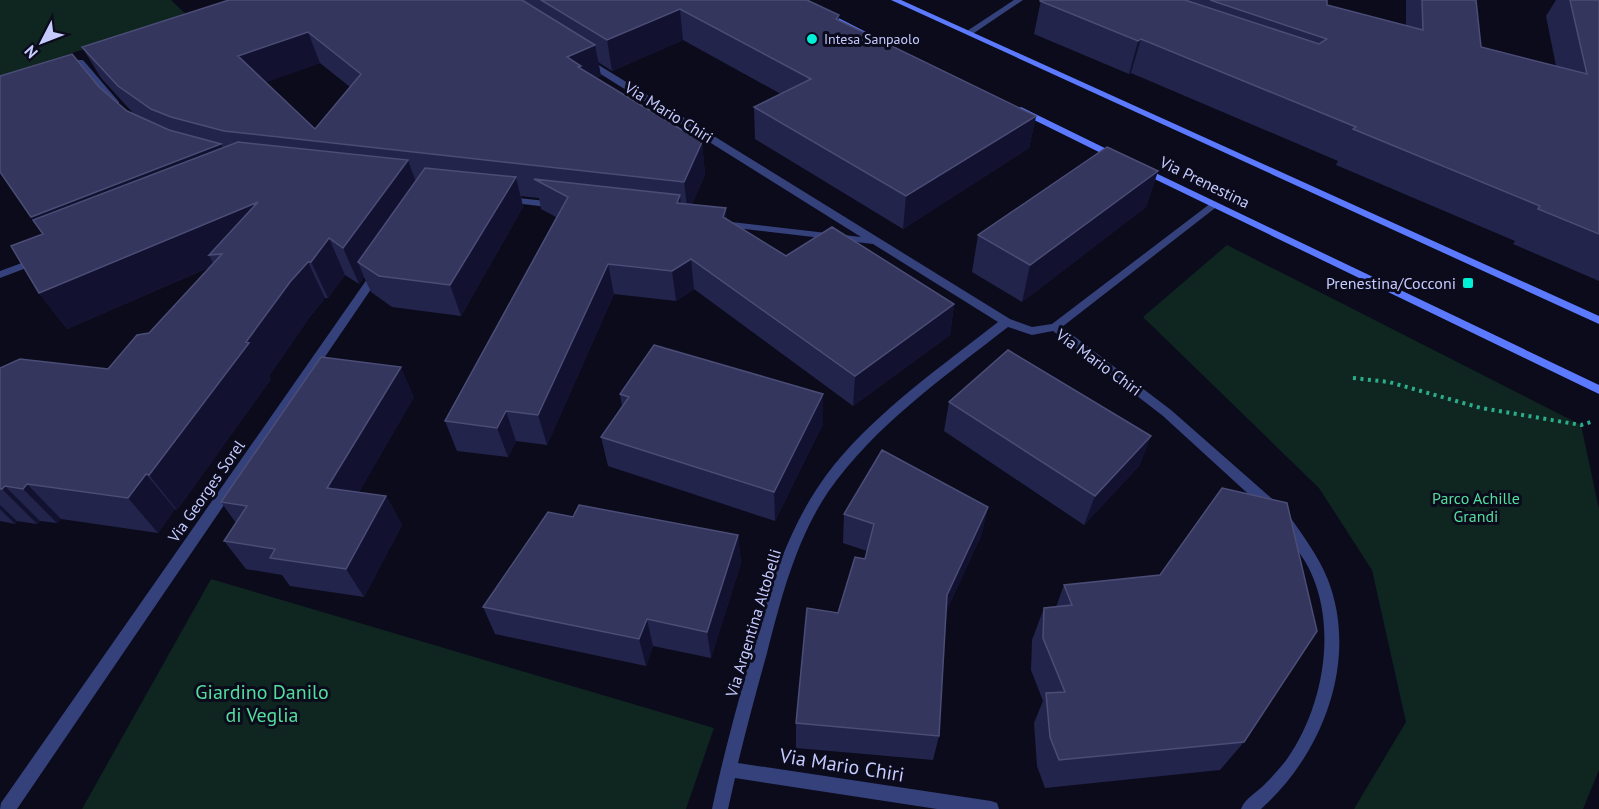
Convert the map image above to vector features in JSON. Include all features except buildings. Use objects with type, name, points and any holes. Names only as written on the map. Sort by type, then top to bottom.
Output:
[{"type":"main road","points":[[797,0],[880,41]]},
{"type":"main road","points":[[895,0],[1599,320]]},
{"type":"main road","name":"Via Prenestina","points":[[1010,104],[1599,390]]},
{"type":"street","points":[[968,33],[1019,0]]},
{"type":"street","name":"Via Mario Chiri","points":[[579,56],[1006,321],[1032,331],[1055,327],[1167,413],[1282,517],[1314,563],[1324,587],[1333,633],[1332,654],[1324,696],[1314,729],[1283,780],[1250,809]]},
{"type":"street","points":[[91,58],[75,64],[127,117]]},
{"type":"street","points":[[492,198],[563,206]]},
{"type":"street","points":[[1055,327],[1214,205]]},
{"type":"street","points":[[717,223],[876,241]]},
{"type":"street","points":[[0,275],[53,254]]},
{"type":"street","name":"Via Georges Sorel","points":[[7,809],[380,267]]},
{"type":"street","name":"Via Argentina Altobelli","points":[[728,769],[782,573],[825,487],[872,432],[899,406],[1006,321]]},
{"type":"street","points":[[720,809],[728,769]]},
{"type":"street","name":"Via Mario Chiri","points":[[728,769],[991,809]]},
{"type":"path","points":[[1353,378],[1389,382],[1481,408],[1581,425],[1591,423]]},
{"type":"green space","points":[[0,0],[171,0],[188,16],[0,76]]},
{"type":"green space","name":"Parco Achille Grandi","points":[[1227,245],[1581,425],[1599,509],[1599,770],[1583,809],[1354,809],[1406,722],[1372,570],[1319,488],[1143,317]]},
{"type":"green space","name":"Giardino Danilo di Veglia","points":[[211,579],[714,728],[686,809],[82,809]]},
{"type":"place","name":"Intesa Sanpaolo","points":[[812,39]]},
{"type":"place","name":"Prenestina/Cocconi","points":[[1468,283]]}]
